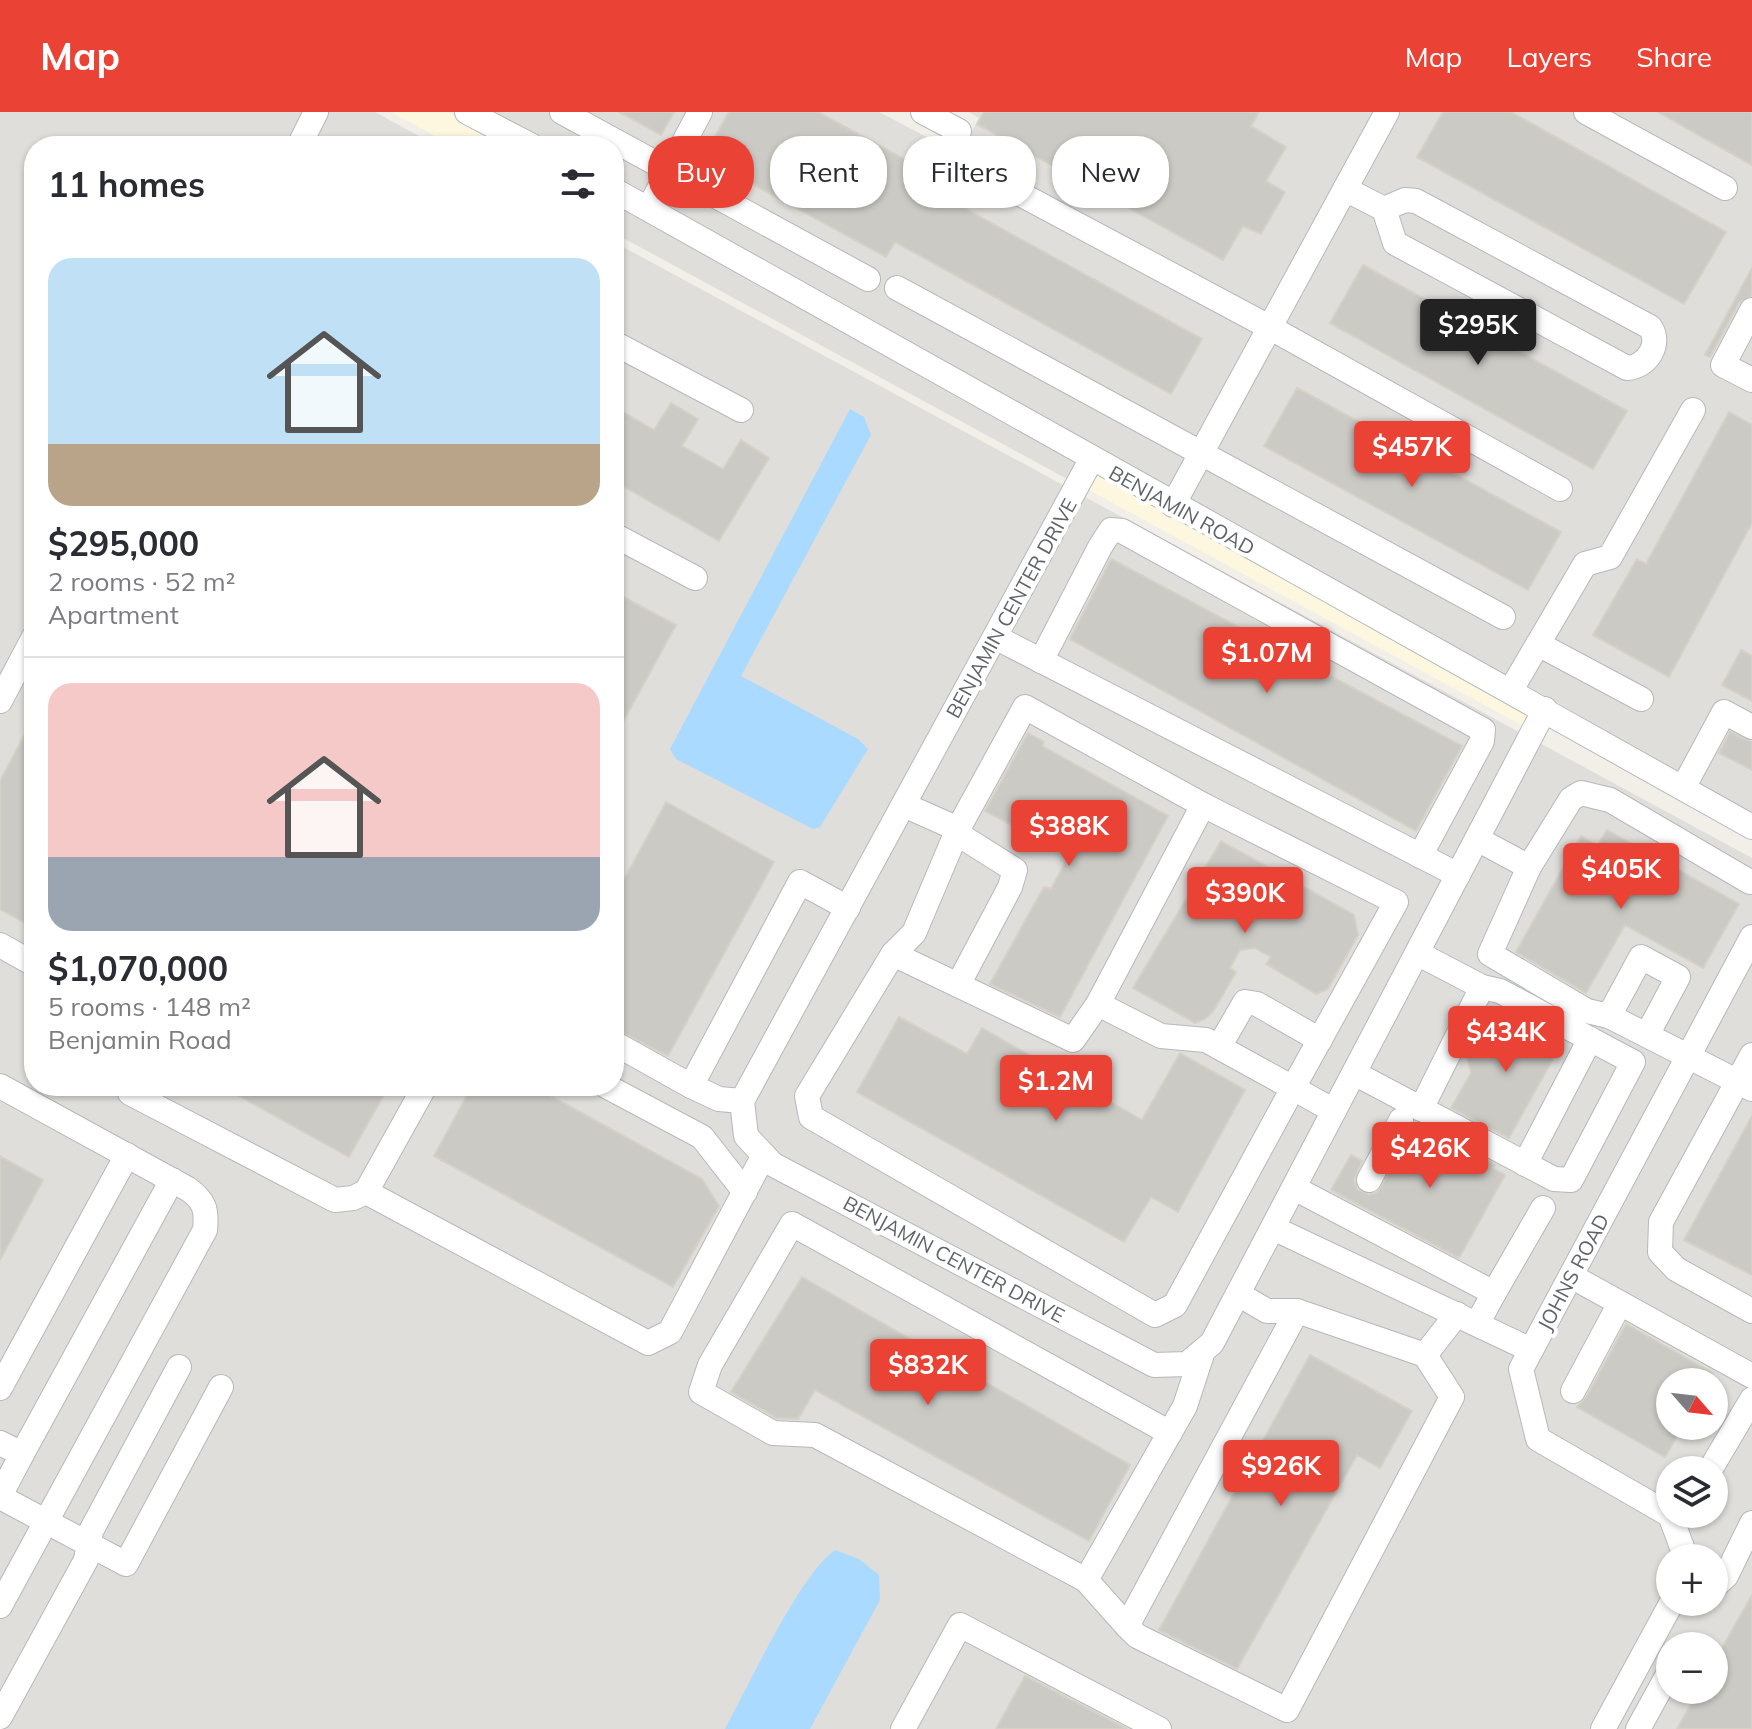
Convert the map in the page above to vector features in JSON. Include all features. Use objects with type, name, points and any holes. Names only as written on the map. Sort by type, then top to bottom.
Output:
[{"type":"street","points":[[305,136],[316,112]]},
{"type":"street","points":[[467,112],[513,136]]},
{"type":"street","points":[[562,112],[606,136]]},
{"type":"street","points":[[687,136],[700,112]]},
{"type":"street","points":[[923,112],[959,131]]},
{"type":"street","points":[[1173,505],[1387,112]]},
{"type":"street","points":[[1586,112],[1725,188]]},
{"type":"street","points":[[624,146],[648,159]]},
{"type":"street","points":[[1345,189],[1384,209],[1395,243],[1600,353],[1632,368],[1652,352],[1655,336],[1650,327],[1416,201],[1405,200],[1384,209]]},
{"type":"street","name":"BENJAMIN ROAD","points":[[624,195],[648,207]]},
{"type":"street","points":[[1036,202],[1269,327],[1560,489]]},
{"type":"street","name":"BENJAMIN ROAD","points":[[649,208],[1091,460],[1511,690],[1752,827]]},
{"type":"street","points":[[737,208],[868,279]]},
{"type":"street","points":[[897,288],[1503,617]]},
{"type":"street","points":[[1752,310],[1723,365],[1752,380]]},
{"type":"street","points":[[624,348],[741,410]]},
{"type":"street","points":[[1511,690],[1585,564],[1610,557],[1693,410]]},
{"type":"street","name":"BENJAMIN CENTER DRIVE","points":[[1091,460],[742,1101],[746,1136],[772,1164],[1154,1365],[1187,1364],[1203,1351]]},
{"type":"street","points":[[1041,661],[1100,547],[1111,530],[1122,531],[1483,730],[1482,741],[1420,856]]},
{"type":"street","points":[[624,540],[695,578]]},
{"type":"street","points":[[995,637],[1458,875]]},
{"type":"street","points":[[1538,644],[1641,699]]},
{"type":"street","points":[[0,701],[24,656]]},
{"type":"street","points":[[1025,707],[1203,805],[1396,902],[1175,1305],[1155,1315],[811,1117],[807,1096],[893,954],[914,933],[957,831],[1025,707]]},
{"type":"street","points":[[1086,1580],[1185,1406],[1203,1351],[1212,1343],[1545,709]]},
{"type":"street","points":[[1683,788],[1724,712],[1752,727]]},
{"type":"street","points":[[1745,1085],[1609,1016],[1587,1011],[1490,954],[1529,867],[1571,799],[1581,793],[1610,800],[1750,882]]},
{"type":"street","points":[[904,805],[957,831],[1015,870],[1010,887],[958,985]]},
{"type":"street","points":[[893,954],[1073,1040],[1098,1004],[1203,805]]},
{"type":"street","points":[[1477,839],[1529,867]]},
{"type":"street","points":[[691,1086],[800,882],[848,908]]},
{"type":"street","name":"JOHNS ROAD","points":[[1656,1506],[1538,1439],[1521,1369],[1752,937]]},
{"type":"street","points":[[0,945],[24,958]]},
{"type":"street","points":[[1354,1073],[1411,1114],[1554,1179],[1571,1180],[1613,1102],[1633,1062],[1500,991],[1482,987],[1417,953]]},
{"type":"street","points":[[1609,1016],[1641,957],[1678,977],[1647,1035]]},
{"type":"street","points":[[1349,1217],[1482,987]]},
{"type":"street","points":[[1219,1047],[1245,1002],[1257,1004],[1320,1040]]},
{"type":"street","points":[[1098,1004],[1161,1036],[1206,1040],[1334,1111]]},
{"type":"street","points":[[1525,1164],[1590,1039]]},
{"type":"street","points":[[624,1049],[719,1099],[742,1101]]},
{"type":"street","points":[[1752,1055],[1745,1085],[1661,1222],[1660,1252],[1676,1269],[1752,1311]]},
{"type":"street","points":[[0,1086],[172,1180],[201,1198],[207,1212],[205,1230],[0,1606]]},
{"type":"street","points":[[136,1096],[335,1200],[353,1198],[366,1192],[419,1096]]},
{"type":"street","points":[[624,1096],[702,1137],[745,1192]]},
{"type":"street","points":[[0,1388],[127,1155]]},
{"type":"street","points":[[366,1192],[648,1343],[670,1332],[764,1155]]},
{"type":"street","points":[[172,1180],[0,1497],[126,1564],[221,1387]]},
{"type":"street","points":[[1294,1188],[1494,1293]]},
{"type":"street","points":[[1425,1355],[1494,1293],[1543,1208]]},
{"type":"street","points":[[1170,1433],[792,1224],[725,1339],[701,1392],[773,1433],[815,1435],[1086,1580],[1137,1636],[1287,1710],[1452,1397],[1425,1355],[1297,1311],[1267,1311],[1238,1294]]},
{"type":"street","points":[[1273,1228],[1531,1350]]},
{"type":"street","points":[[1571,1276],[1752,1376]]},
{"type":"street","points":[[1573,1391],[1620,1303]]},
{"type":"street","points":[[1127,1626],[1297,1311]]},
{"type":"street","points":[[0,1717],[86,1560],[91,1531],[179,1367]]},
{"type":"street","points":[[1718,1456],[1752,1399]]},
{"type":"street","points":[[0,1443],[22,1454]]},
{"type":"street","points":[[1728,1572],[1752,1523]]},
{"type":"street","points":[[1603,1729],[1664,1616]]},
{"type":"street","points":[[903,1729],[960,1625],[1159,1729]]},
{"type":"street","points":[[1649,1644],[1656,1649]]},
{"type":"street","points":[[1638,1729],[1656,1696]]},
{"type":"shaded area","points":[[0,112],[375,112],[419,136],[24,136],[24,1096],[624,1096],[624,247],[1752,858],[1752,1729],[0,1729]]},
{"type":"shaded area","points":[[391,112],[448,112],[493,136],[435,136]]},
{"type":"shaded area","points":[[486,112],[689,112],[676,136],[648,136],[648,190],[645,196],[624,185],[624,136],[532,136]]},
{"type":"shaded area","points":[[710,112],[879,112],[925,136],[903,136],[903,208],[1036,208],[1036,136],[969,136],[979,118],[969,112],[1752,112],[1752,816],[1558,703],[1373,604],[667,208],[754,208],[754,136],[698,136]]},
{"type":"shaded area","points":[[624,206],[1078,463],[1069,480],[624,238]]},
{"type":"shaded area","points":[[1096,473],[1532,712],[1525,727],[1087,489]]},
{"type":"water","points":[[850,409],[864,417],[871,435],[741,676],[858,739],[868,749],[820,827],[813,829],[676,759],[670,749]]},
{"type":"water","points":[[835,1550],[859,1559],[879,1575],[880,1600],[810,1729],[725,1729],[791,1606],[806,1582]]},
{"type":"building","points":[[619,112],[674,112],[661,135]]},
{"type":"building","points":[[729,112],[818,112],[862,136],[770,136],[770,194],[754,185],[754,136],[715,136]]},
{"type":"building","points":[[984,112],[1259,112],[1251,126],[1286,147],[1266,181],[1285,192],[1261,234],[1243,226],[1223,260],[1129,208],[1169,208],[1169,136],[1052,136],[1052,165],[1036,157],[1036,136],[999,136],[977,124]]},
{"type":"building","points":[[1443,112],[1511,112],[1726,232],[1684,304],[1417,157]]},
{"type":"building","points":[[1658,112],[1752,112],[1752,165]]},
{"type":"building","points":[[887,150],[903,159],[903,208],[964,208],[1202,339],[1171,394],[895,242],[886,257],[796,208],[887,208]]},
{"type":"building","points":[[1363,265],[1627,411],[1593,469],[1330,323]]},
{"type":"building","points":[[1752,268],[1752,295],[1739,303],[1710,357],[1705,355]]},
{"type":"building","points":[[1297,388],[1561,532],[1528,590],[1264,446]]},
{"type":"building","points":[[671,403],[698,419],[682,446],[723,469],[741,440],[769,458],[719,541],[624,487],[624,413],[654,430]]},
{"type":"building","points":[[1729,412],[1752,425],[1752,523],[1669,677],[1593,635],[1637,559],[1646,564]]},
{"type":"building","points":[[1111,559],[1462,746],[1416,831],[1070,639]]},
{"type":"building","points":[[624,597],[676,625],[624,720]]},
{"type":"building","points":[[1741,650],[1752,656],[1752,701],[1722,685]]},
{"type":"building","points":[[1730,732],[1752,742],[1752,770],[1719,753]]},
{"type":"building","points":[[1028,733],[1044,742],[1042,746],[1168,816],[1060,1017],[990,984],[1044,887],[1051,889],[1069,855],[985,811]]},
{"type":"building","points":[[24,736],[24,922],[0,909],[0,781]]},
{"type":"building","points":[[666,802],[774,862],[668,1056],[624,1033],[624,880]]},
{"type":"building","points":[[1607,830],[1739,904],[1703,968],[1625,925],[1586,993],[1516,952],[1581,836],[1597,846]]},
{"type":"building","points":[[1221,841],[1354,915],[1358,935],[1328,989],[1316,994],[1266,964],[1271,957],[1255,948],[1240,950],[1230,968],[1236,972],[1214,1010],[1195,1023],[1133,988]]},
{"type":"building","points":[[1504,1010],[1563,1041],[1509,1138],[1451,1108],[1471,1073],[1466,1053],[1484,1046]]},
{"type":"building","points":[[899,1017],[967,1054],[982,1028],[1142,1120],[1180,1053],[1245,1090],[1178,1212],[1151,1197],[1124,1242],[857,1092]]},
{"type":"building","points":[[239,1096],[383,1096],[349,1157]]},
{"type":"building","points":[[467,1096],[551,1096],[702,1179],[719,1206],[673,1287],[434,1156]]},
{"type":"building","points":[[1752,1116],[1752,1275],[1684,1240]]},
{"type":"building","points":[[1416,1124],[1495,1165],[1493,1168],[1505,1175],[1459,1258],[1331,1190],[1351,1155],[1362,1161],[1354,1180],[1357,1189],[1369,1195],[1378,1192]]},
{"type":"building","points":[[0,1156],[43,1180],[0,1260]]},
{"type":"building","points":[[802,1277],[1130,1465],[1089,1541],[815,1390],[798,1419],[777,1418],[731,1392]]},
{"type":"building","points":[[1626,1324],[1704,1368],[1656,1368],[1656,1440],[1675,1440],[1666,1456],[1577,1407],[1586,1398]]},
{"type":"building","points":[[1310,1355],[1412,1411],[1380,1468],[1357,1455],[1237,1669],[1159,1630]]},
{"type":"building","points":[[1752,1595],[1752,1729],[1677,1729],[1691,1704],[1728,1704],[1728,1637]]},
{"type":"building","points":[[1025,1676],[1127,1729],[996,1729]]}]
